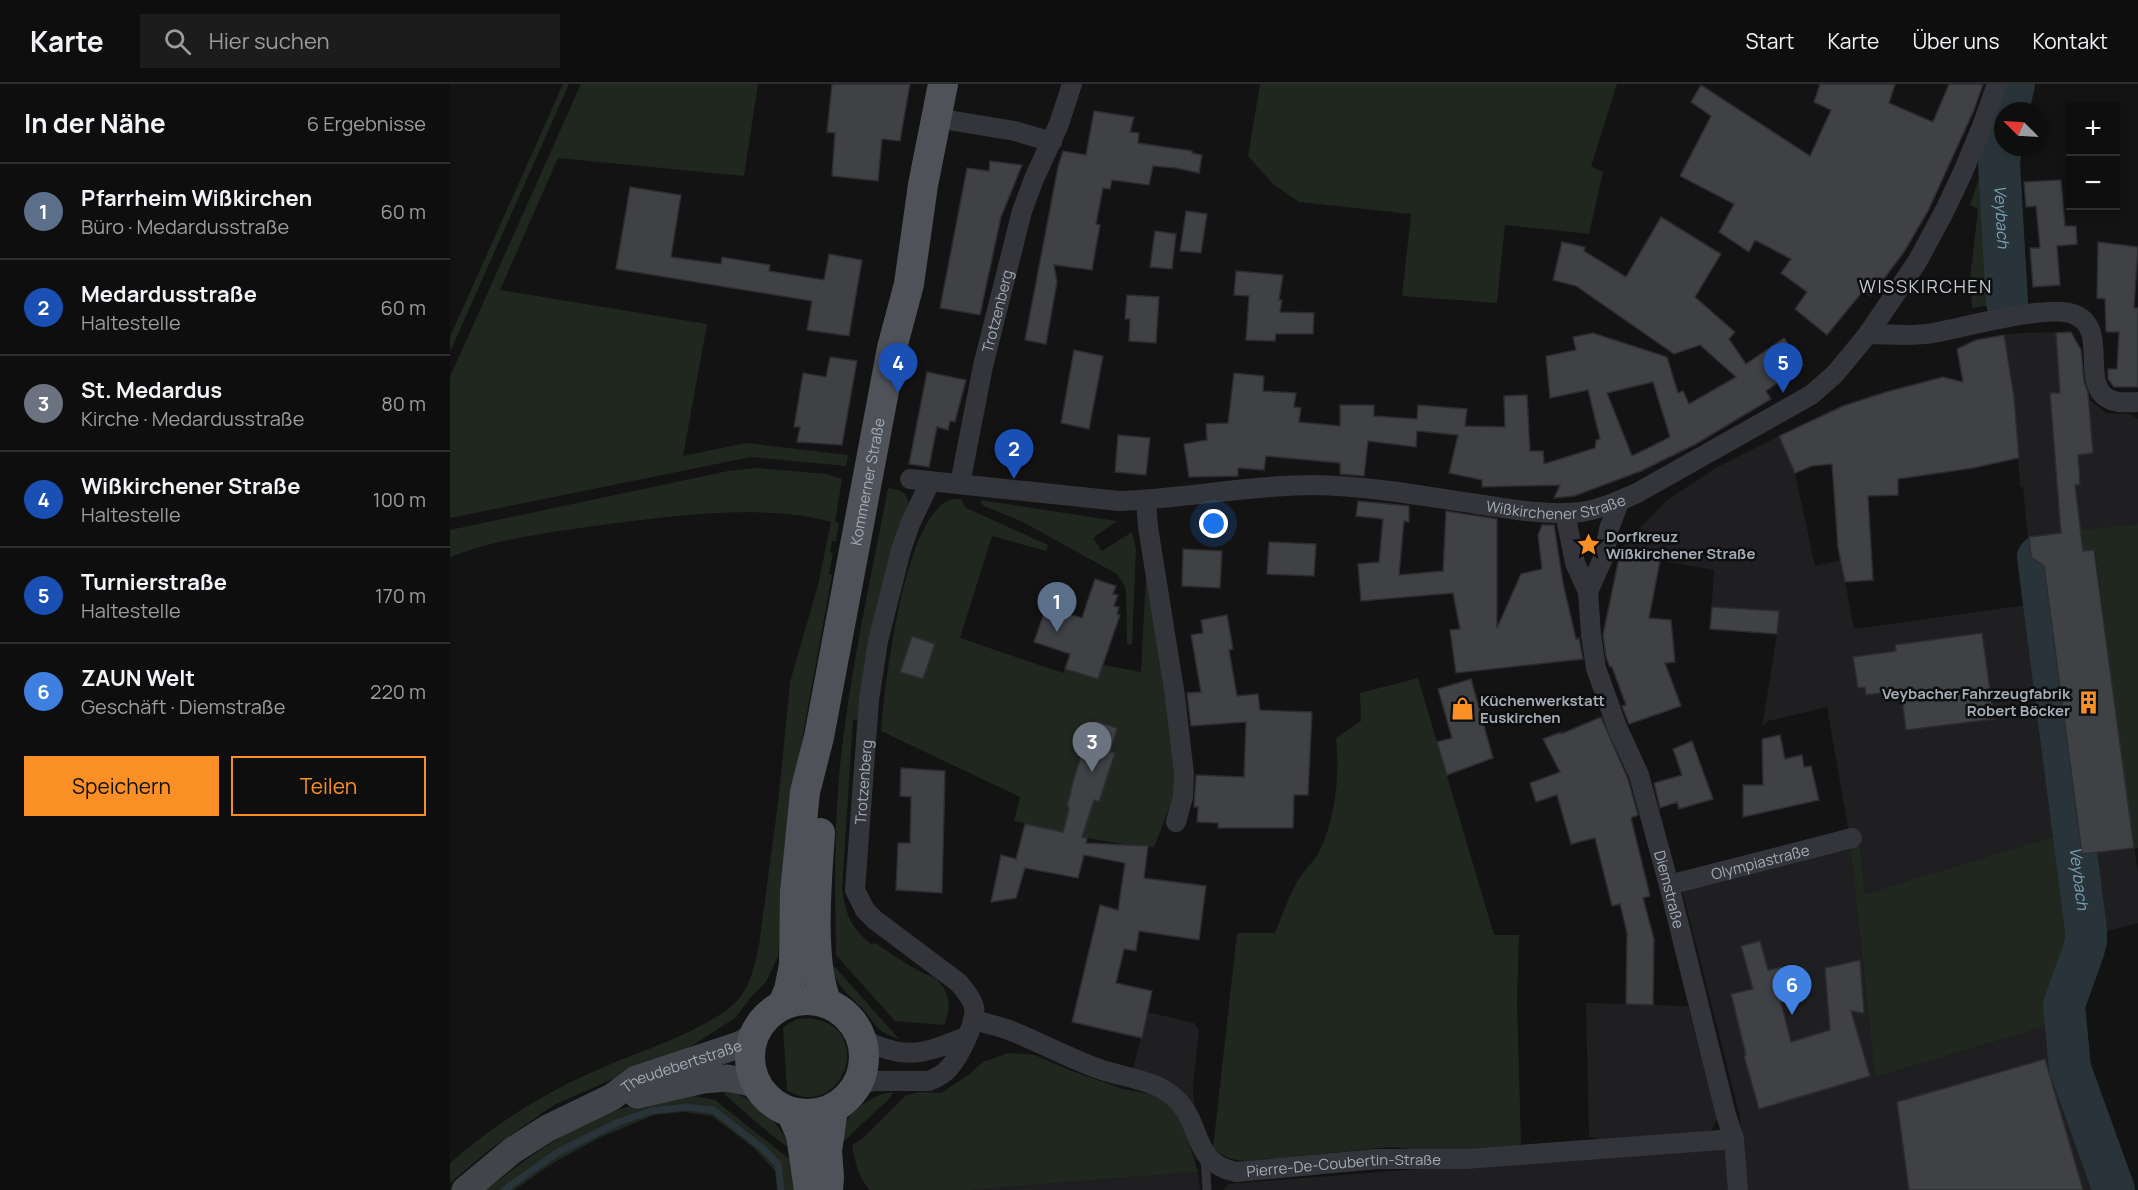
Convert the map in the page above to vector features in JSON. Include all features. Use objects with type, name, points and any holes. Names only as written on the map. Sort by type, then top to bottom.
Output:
[{"type":"main road","name":"Kommerner Straße","points":[[783,1004],[789,990],[794,965],[795,892],[805,792],[819,737],[892,348],[909,284],[924,185],[943,84]]},
{"type":"main road","name":"Kommerner Straße","points":[[819,737],[822,795],[816,892],[821,988],[827,1003]]},
{"type":"main road","points":[[805,999],[827,1003],[848,1016],[862,1039],[864,1062],[857,1085],[847,1099],[833,1108],[816,1114],[791,1112],[771,1101],[756,1084],[751,1070],[750,1056],[754,1036],[765,1018],[783,1004],[805,999]]},
{"type":"main road","name":"Theudebertstraße","points":[[465,1190],[513,1150],[548,1128],[612,1097],[636,1079],[742,1044],[754,1036]]},
{"type":"main road","name":"Theudebertstraße","points":[[612,1097],[641,1095],[704,1080],[727,1078],[756,1084]]},
{"type":"main road","points":[[828,1190],[830,1177],[826,1151],[833,1108]]},
{"type":"main road","points":[[791,1112],[801,1135],[809,1190]]},
{"type":"street","name":"Trotzenberg","points":[[960,484],[983,366],[1010,256],[1026,201],[1052,142],[1072,84]]},
{"type":"street","name":"Wißkirchener Straße","points":[[920,480],[1119,501],[1256,487],[1345,486],[1417,494],[1504,508],[1565,513],[1582,512],[1619,502],[1811,395],[1835,374],[1868,334],[1917,262],[1944,212],[1982,126],[1997,84]]},
{"type":"street","points":[[936,118],[1016,131],[1052,142]]},
{"type":"street","points":[[1868,334],[1931,333],[2001,319],[2069,312],[2084,319],[2091,332],[2096,382],[2099,389],[2107,399],[2138,402]]},
{"type":"street","name":"Trotzenberg","points":[[920,480],[878,641],[869,700],[855,890],[860,902],[875,920],[959,984],[970,996],[974,1008],[970,1028]]},
{"type":"street","points":[[1146,500],[1148,527],[1175,696],[1184,774],[1183,796],[1176,822]]},
{"type":"street","name":"Diemstraße","points":[[1588,592],[1604,556],[1609,529],[1619,502]]},
{"type":"street","name":"Diemstraße","points":[[1565,513],[1575,562],[1588,592],[1596,668],[1614,720],[1639,776],[1734,1139],[1738,1190]]},
{"type":"street","name":"Olympiastraße","points":[[1669,885],[1852,838]]},
{"type":"street","points":[[857,1085],[874,1081],[929,1081],[936,1078],[949,1068],[970,1028]]},
{"type":"street","points":[[862,1039],[903,1053],[929,1052],[970,1028],[1009,1030],[1101,1070],[1161,1087],[1177,1099],[1193,1122],[1205,1155]]},
{"type":"street","name":"Pierre-De-Coubertin-Straße","points":[[1205,1155],[1223,1169],[1236,1172],[1377,1159],[1465,1159],[1734,1139]]},
{"type":"lane","points":[[1205,1155],[1207,1190]]},
{"type":"shaded area","points":[[563,84],[569,84],[450,352],[450,337]]},
{"type":"shaded area","points":[[581,84],[758,84],[744,176],[558,158],[500,290],[707,324],[683,456],[746,443],[848,455],[846,466],[751,457],[450,518],[450,377]]},
{"type":"shaded area","points":[[1260,84],[1617,84],[1591,166],[1603,172],[1589,234],[1505,225],[1497,303],[1402,296],[1411,214],[1299,202],[1273,184],[1248,156]]},
{"type":"shaded area","points":[[1980,175],[1994,183],[1998,272],[2002,303],[1972,308],[1970,279],[1978,209],[1970,205]]},
{"type":"shaded area","points":[[2071,332],[2081,350],[2084,399],[2088,399],[2106,413],[2130,414],[2138,419],[2138,524],[2080,531],[2083,551],[2094,550],[2138,873],[2138,923],[2092,935],[2043,557],[2030,558],[2023,487],[2020,487],[2014,396],[2004,335]]},
{"type":"shaded area","points":[[1779,436],[1795,473],[1815,566],[1841,560],[1854,629],[2034,604],[2061,834],[1865,894],[1859,840],[1849,834],[1827,707],[1768,721],[1762,727],[1777,634],[1710,629],[1714,570],[1620,553],[1621,548],[1667,500],[1719,466]]},
{"type":"shaded area","points":[[757,468],[826,474],[842,479],[835,522],[839,523],[836,541],[832,541],[830,552],[833,553],[829,574],[832,575],[795,779],[778,956],[766,982],[735,1018],[687,1049],[554,1105],[489,1150],[450,1183],[450,1163],[504,1121],[562,1086],[707,1022],[735,1003],[745,991],[759,945],[779,795],[790,682],[818,585],[831,522],[777,513],[687,515],[525,536],[450,557],[450,530],[728,471]]},
{"type":"shaded area","points":[[888,488],[903,492],[908,506],[886,568],[871,632],[860,720],[853,720],[842,889],[850,920],[864,938],[871,944],[875,943],[932,976],[942,986],[949,1004],[944,1025],[895,1021],[836,955],[836,821],[843,740],[860,632]]},
{"type":"shaded area","points":[[954,499],[961,499],[966,508],[1048,545],[1046,551],[992,536],[960,638],[1063,673],[1065,669],[1098,679],[1103,665],[1141,672],[1146,573],[1164,676],[1176,791],[1154,847],[1101,840],[1014,821],[1020,797],[881,731],[893,640],[910,564],[922,532],[937,509]]},
{"type":"shaded area","points":[[981,500],[1117,521],[1093,538],[1102,551],[1132,532],[1136,549],[1132,644],[1127,644],[1125,586],[1117,574],[1023,522],[984,506]]},
{"type":"shaded area","points":[[2138,524],[2138,848],[2134,848],[2095,550],[2083,551],[2080,530]]},
{"type":"shaded area","points":[[2043,557],[2092,934],[2095,934],[2096,940],[2080,1010],[2087,1079],[2124,1183],[2133,1190],[2097,1190],[2063,1083],[2054,1024],[1875,1077],[1850,843],[1859,840],[1865,894],[2061,834],[2030,558]]},
{"type":"shaded area","points":[[1418,678],[1494,935],[1519,935],[1517,1001],[1521,1145],[1430,1151],[1391,1147],[1247,1161],[1229,1158],[1213,1148],[1237,933],[1275,933],[1294,888],[1319,852],[1333,810],[1337,781],[1336,738],[1361,721],[1360,693]]},
{"type":"shaded area","points":[[1850,843],[1875,1077],[2054,1024],[2063,1083],[2097,1190],[1745,1190],[1740,1117],[1681,886]]},
{"type":"shaded area","points":[[831,966],[835,967],[899,1039],[876,1026],[839,984]]},
{"type":"shaded area","points":[[1586,1003],[1688,1006],[1718,1118],[1710,1132],[1606,1140],[1589,1137]]},
{"type":"shaded area","points":[[1147,1012],[1194,1023],[1199,1030],[1193,1087],[1194,1107],[1133,1069]]},
{"type":"shaded area","points":[[809,1018],[830,1025],[843,1037],[847,1053],[844,1070],[836,1084],[823,1094],[806,1097],[787,1090],[783,1027],[797,1019]]},
{"type":"shaded area","points":[[1009,1053],[1035,1055],[1072,1071],[1123,1089],[1149,1094],[1164,1101],[1182,1120],[1198,1172],[970,1190],[870,1190],[866,1186],[860,1175],[852,1145],[862,1139],[906,1095],[920,1092],[941,1093],[983,1062]]},
{"type":"shaded area","points":[[722,1090],[754,1103],[772,1119],[791,1148],[769,1133]]},
{"type":"shaded area","points":[[893,1092],[889,1099],[838,1144],[844,1125],[852,1113],[872,1099]]},
{"type":"shaded area","points":[[694,1096],[715,1100],[793,1162],[797,1190],[777,1190],[776,1172],[754,1148],[712,1116],[684,1112],[654,1115],[599,1138],[555,1162],[514,1190],[486,1190],[539,1151],[598,1118],[639,1104]]},
{"type":"shaded area","points":[[1728,1145],[1732,1190],[1223,1190],[1228,1184]]},
{"type":"shaded area","points":[[1198,1172],[1200,1190],[970,1190]]},
{"type":"building","points":[[832,84],[910,84],[900,141],[882,139],[878,181],[832,176],[835,133],[827,132]]},
{"type":"building","points":[[1820,84],[1895,84],[1889,103],[1933,122],[1949,84],[1983,84],[1974,110],[1928,211],[1904,252],[1871,296],[1863,291],[1827,335],[1795,309],[1807,292],[1781,273],[1791,259],[1755,240],[1749,252],[1719,232],[1734,204],[1680,176],[1711,116],[1691,102],[1701,85],[1810,156],[1831,110],[1814,102]]},
{"type":"building","points":[[1094,111],[1134,117],[1130,132],[1139,133],[1138,143],[1192,151],[1192,153],[1202,155],[1199,173],[1153,166],[1149,185],[1112,180],[1110,189],[1103,188],[1096,224],[1100,225],[1092,270],[1054,265],[1057,282],[1046,344],[1025,340],[1058,167],[1063,151],[1086,155]]},
{"type":"building","points":[[990,161],[1022,165],[1001,217],[980,315],[940,308],[967,168],[989,171]]},
{"type":"building","points":[[2061,180],[2065,226],[2076,226],[2077,244],[2057,246],[2060,285],[2033,287],[2030,248],[2040,248],[2036,206],[2026,207],[2024,182]]},
{"type":"building","points":[[630,187],[681,195],[671,257],[721,264],[722,257],[770,265],[769,271],[824,280],[829,254],[862,260],[849,336],[807,330],[812,301],[616,269]]},
{"type":"building","points":[[1186,211],[1207,214],[1201,253],[1180,251]]},
{"type":"building","points":[[1661,217],[1721,254],[1695,297],[1735,332],[1729,339],[1746,364],[1784,338],[1803,365],[1766,391],[1771,399],[1696,444],[1641,471],[1574,496],[1554,498],[1560,485],[1482,487],[1482,480],[1449,473],[1458,435],[1417,431],[1416,447],[1368,441],[1364,476],[1340,474],[1340,463],[1266,456],[1264,470],[1238,468],[1238,476],[1189,477],[1184,444],[1207,440],[1206,424],[1228,423],[1234,373],[1264,376],[1263,391],[1296,393],[1294,407],[1301,408],[1299,422],[1340,426],[1340,405],[1374,405],[1374,416],[1417,419],[1418,405],[1467,409],[1465,426],[1505,427],[1504,396],[1527,395],[1530,451],[1543,451],[1544,464],[1595,448],[1596,440],[1600,439],[1588,390],[1550,398],[1546,356],[1576,350],[1573,337],[1593,333],[1667,357],[1678,393],[1683,391],[1689,404],[1736,377],[1700,345],[1674,354],[1576,286],[1553,280],[1562,242],[1585,247],[1584,251],[1626,277]],"holes":[[[1653,382],[1670,437],[1632,456],[1607,393]]]},
{"type":"building","points":[[1155,231],[1176,234],[1172,269],[1150,267]]},
{"type":"building","points":[[2098,242],[2138,247],[2134,308],[2138,308],[2138,387],[2114,387],[2108,379],[2108,369],[2117,369],[2119,332],[2106,332],[2105,299],[2097,298]]},
{"type":"building","points":[[1236,271],[1283,275],[1279,300],[1282,300],[1280,312],[1314,313],[1313,334],[1276,334],[1275,341],[1246,340],[1249,296],[1234,295]]},
{"type":"building","points":[[1127,295],[1159,297],[1156,343],[1129,341],[1130,319],[1125,319]]},
{"type":"building","name":"Veybacher Fahrzeugfabrik Robert Böcker","points":[[2071,332],[2081,350],[2084,381],[2088,393],[2093,453],[2078,455],[2080,484],[2075,485],[2083,551],[2094,550],[2134,848],[2082,854],[2044,566],[2031,557],[2029,537],[2061,533],[2050,393],[2060,393],[2056,333]]},
{"type":"building","points":[[2004,335],[2014,397],[2019,458],[1973,468],[1898,479],[1898,495],[1868,496],[1873,580],[1845,582],[1838,548],[1832,464],[1812,466],[1795,473],[1779,436],[1843,406],[1886,392],[1943,377],[1963,382],[1957,349],[1976,340]]},
{"type":"building","points":[[1074,350],[1103,356],[1089,429],[1061,423]]},
{"type":"building","points":[[830,357],[857,361],[842,445],[797,442],[800,427],[794,427],[803,373],[826,377]]},
{"type":"building","points":[[927,372],[966,380],[955,422],[950,421],[948,430],[937,427],[929,467],[909,464]]},
{"type":"building","points":[[1118,435],[1150,438],[1146,475],[1115,472]]},
{"type":"building","points":[[1358,501],[1409,506],[1409,522],[1404,521],[1399,575],[1443,571],[1446,511],[1497,519],[1497,628],[1521,574],[1542,569],[1538,535],[1542,525],[1554,525],[1563,583],[1583,659],[1456,673],[1450,630],[1460,629],[1453,593],[1361,601],[1358,564],[1379,562],[1383,519],[1356,516]]},
{"type":"building","points":[[1269,542],[1316,544],[1314,576],[1267,574]]},
{"type":"building","points":[[1183,549],[1222,551],[1220,588],[1182,586]]},
{"type":"building","points":[[1620,553],[1660,561],[1649,618],[1671,620],[1675,662],[1665,663],[1681,706],[1629,724],[1622,706],[1626,705],[1606,657],[1603,635]]},
{"type":"building","points":[[1095,579],[1116,586],[1113,594],[1118,595],[1114,606],[1119,607],[1117,614],[1120,615],[1098,679],[1065,669],[1070,654],[1034,642],[1046,607],[1082,618]]},
{"type":"building","points":[[1712,607],[1779,611],[1777,634],[1710,629]]},
{"type":"building","points":[[1227,615],[1233,649],[1229,650],[1237,696],[1258,694],[1260,710],[1312,712],[1308,795],[1294,795],[1293,828],[1218,828],[1218,823],[1197,822],[1198,807],[1194,807],[1196,775],[1244,777],[1246,722],[1191,726],[1187,693],[1201,692],[1191,635],[1203,633],[1201,620]]},
{"type":"building","points":[[1982,633],[1994,719],[1906,730],[1901,690],[1866,695],[1865,687],[1858,688],[1853,657],[1896,651],[1895,645]]},
{"type":"building","points":[[912,636],[935,644],[923,679],[900,672]]},
{"type":"building","points":[[1471,679],[1493,758],[1447,775],[1437,742],[1452,738],[1438,689]]},
{"type":"building","points":[[1601,717],[1628,779],[1638,815],[1631,818],[1650,896],[1643,898],[1654,939],[1653,1005],[1626,1004],[1627,933],[1620,904],[1612,906],[1595,838],[1571,844],[1557,795],[1536,802],[1530,783],[1560,772],[1543,739]]},
{"type":"building","points":[[1096,721],[1117,728],[1111,752],[1115,753],[1099,802],[1094,800],[1082,837],[1087,838],[1086,843],[1148,846],[1144,878],[1206,886],[1199,940],[1139,931],[1136,951],[1124,949],[1116,983],[1152,991],[1142,1038],[1072,1022],[1100,905],[1118,910],[1125,863],[1084,855],[1078,878],[1025,868],[1016,898],[991,902],[1001,855],[1016,859],[1025,824],[1063,832],[1069,809],[1067,805],[1070,792],[1085,742],[1089,744]]},
{"type":"building","points":[[1780,735],[1785,759],[1802,755],[1804,767],[1811,766],[1819,800],[1743,817],[1743,785],[1763,785],[1762,739]]},
{"type":"building","points":[[1692,741],[1713,799],[1679,809],[1677,802],[1660,808],[1654,783],[1682,775],[1673,749]]},
{"type":"building","points":[[901,768],[945,771],[942,893],[896,890],[898,843],[910,843],[911,797],[900,796]]},
{"type":"building","points":[[1760,941],[1768,970],[1782,967],[1787,988],[1778,991],[1791,1042],[1830,1030],[1825,968],[1860,960],[1864,1013],[1851,1011],[1870,1076],[1759,1109],[1744,1056],[1746,1055],[1731,994],[1753,989],[1741,946]]},
{"type":"building","points":[[2045,1059],[2083,1190],[1909,1190],[1897,1102]]},
{"type":"waterway","name":"Veybach","points":[[2010,102],[2014,84]]},
{"type":"waterway","name":"Veybach","points":[[2000,156],[2007,302]]},
{"type":"waterway","name":"Veybach","points":[[2038,557],[2086,930],[2083,952],[2064,1005],[2070,1068],[2114,1190]]},
{"type":"waterway","points":[[504,1190],[558,1152],[619,1122],[651,1111],[687,1107],[713,1110],[761,1147],[778,1164],[781,1190]]},
{"type":"place","name":"Wißkirchener Straße","points":[[898,393]]},
{"type":"place","name":"Turnierstraße","points":[[1783,393]]},
{"type":"place","name":"Medardusstraße","points":[[1014,479]]},
{"type":"place","name":"Dorfkreuz Wißkirchener Straße","points":[[1588,545]]},
{"type":"place","name":"Pfarrheim Wißkirchen","points":[[1057,632]]},
{"type":"place","name":"Veybacher Fahrzeugfabrik Robert Böcker","points":[[2088,702]]},
{"type":"place","name":"Küchenwerkstatt Euskirchen","points":[[1462,709]]},
{"type":"place","name":"St. Medardus","points":[[1092,772]]},
{"type":"place","name":"ZAUN Welt","points":[[1792,1015]]},
{"type":"district","name":"WISSKIRCHEN","points":[[1926,286]]}]
